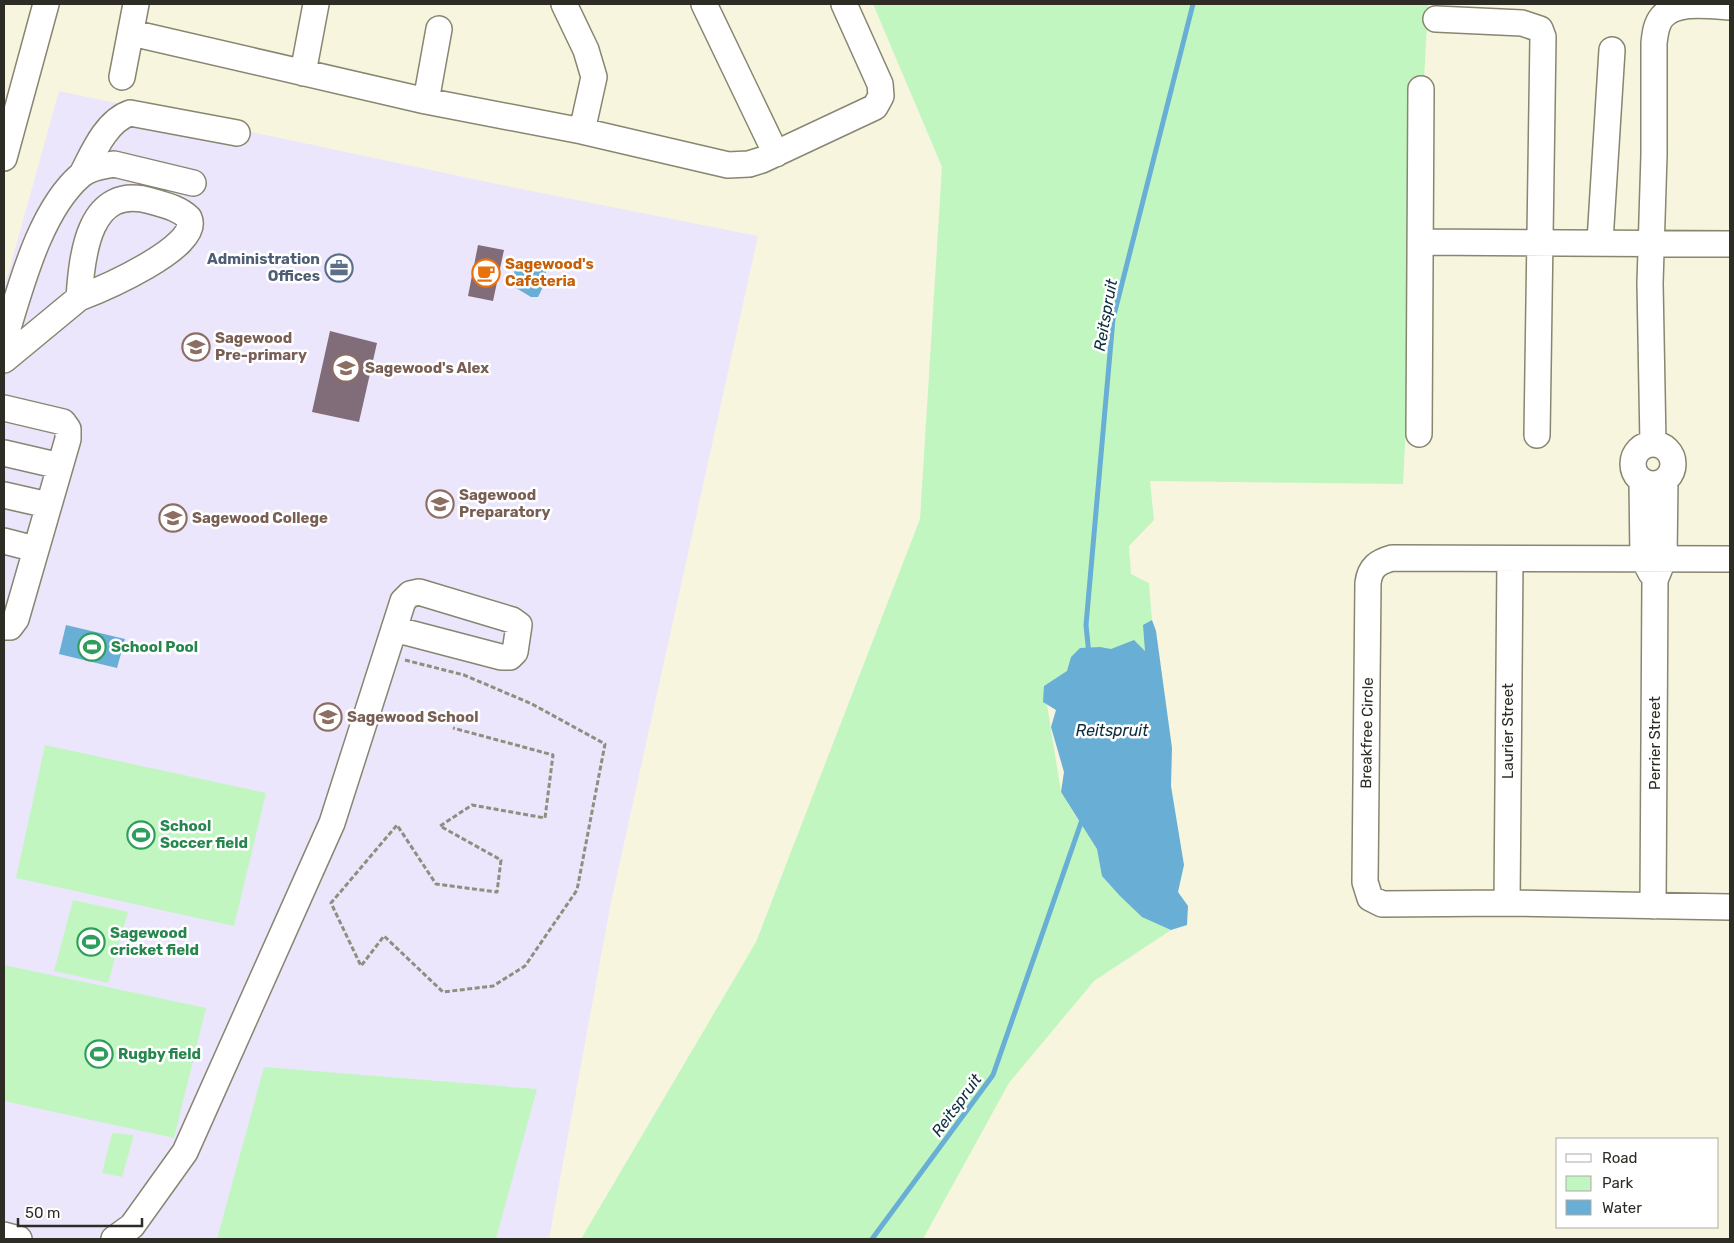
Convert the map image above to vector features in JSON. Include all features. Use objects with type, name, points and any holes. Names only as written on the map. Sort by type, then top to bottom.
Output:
[{"type":"street","points":[[4,158],[46,4]]},
{"type":"street","points":[[122,76],[136,4]]},
{"type":"street","points":[[303,73],[316,4]]},
{"type":"street","points":[[564,4],[586,50],[594,77],[582,131]]},
{"type":"street","points":[[704,4],[776,154]]},
{"type":"street","points":[[132,32],[426,101],[582,131],[728,165],[749,164],[776,154],[875,107],[880,96],[880,84],[844,4]]},
{"type":"street","points":[[1650,243],[1654,155],[1654,43],[1660,8],[1720,6]]},
{"type":"street","points":[[1436,19],[1522,23],[1540,30],[1544,47],[1537,435]]},
{"type":"street","points":[[426,101],[439,29]]},
{"type":"street","points":[[1600,241],[1612,50]]},
{"type":"street","points":[[1419,434],[1421,89]]},
{"type":"street","points":[[4,341],[30,259],[57,202],[82,174],[95,149],[120,116],[130,113],[237,133]]},
{"type":"street","points":[[82,174],[102,166],[114,164],[193,183]]},
{"type":"street","points":[[4,360],[79,298],[105,288],[160,258],[188,234],[191,226],[189,218],[169,206],[149,200],[135,197],[119,199],[99,214],[93,224],[81,262],[79,298]]},
{"type":"street","points":[[1420,242],[1600,241],[1730,244]]},
{"type":"street","name":"Perrier Street","points":[[1650,243],[1653,444],[1641,448],[1634,458],[1634,471],[1654,480],[1653,906]]},
{"type":"street","points":[[4,408],[63,422],[68,429],[68,438],[35,550],[14,586],[16,620],[10,627],[4,627]]},
{"type":"street","points":[[4,453],[60,466]]},
{"type":"street","points":[[4,495],[48,505]]},
{"type":"street","points":[[4,541],[35,550]]},
{"type":"street","name":"Breakfree Circle","points":[[1730,559],[1654,565],[1510,559],[1392,558],[1381,561],[1372,568],[1368,583],[1365,864],[1365,882],[1370,898],[1382,904],[1507,903],[1730,907]]},
{"type":"street","name":"Laurier Street","points":[[1507,903],[1510,559]]},
{"type":"street","points":[[114,1239],[132,1226],[185,1152],[332,823],[394,629]]},
{"type":"street","points":[[4,1235],[19,1239]]},
{"type":"path","points":[[386,656],[464,675],[532,704],[605,744],[576,890],[525,966],[493,986],[443,992],[384,936],[361,966],[331,903],[397,824],[436,884],[497,892],[501,860],[440,826],[472,805],[546,818],[553,754],[453,728]]},
{"type":"shaded area","name":"Sagewood School","points":[[59,91],[511,187],[758,236],[610,907],[549,1239],[4,1239],[4,289]]},
{"type":"green space","name":"Reitspruit","points":[[873,4],[1428,4],[1403,484],[1150,481],[1154,520],[1129,546],[1131,574],[1149,583],[1152,620],[1145,652],[1044,686],[1061,792],[1075,815],[1171,930],[1094,981],[1009,1083],[923,1239],[581,1239],[756,942],[920,519],[942,167]]},
{"type":"green space","name":"School Soccer field","points":[[45,745],[266,793],[234,926],[16,878]]},
{"type":"green space","name":"Sagewood cricket field","points":[[73,900],[128,912],[108,983],[54,971]]},
{"type":"green space","name":"Rugby field","points":[[4,965],[206,1008],[174,1138],[4,1101]]},
{"type":"green space","points":[[264,1067],[537,1089],[496,1239],[217,1239]]},
{"type":"green space","points":[[112,1133],[134,1135],[122,1177],[102,1173]]},
{"type":"water","points":[[533,261],[547,266],[544,285],[538,297],[531,297],[511,285],[517,262]]},
{"type":"water","name":"Reitspruit","points":[[1152,620],[1156,631],[1172,748],[1171,786],[1184,865],[1178,892],[1188,906],[1187,925],[1171,930],[1142,917],[1102,876],[1097,849],[1061,792],[1064,772],[1051,727],[1056,710],[1043,702],[1044,686],[1067,671],[1071,657],[1080,648],[1100,647],[1111,649],[1134,640],[1145,651],[1143,625]]},
{"type":"water","name":"School Pool","points":[[66,625],[125,639],[117,668],[59,654]]},
{"type":"building","name":"Sagewood's Cafeteria","points":[[478,245],[504,250],[493,301],[468,296]]},
{"type":"building","name":"Sagewood's Alex","points":[[330,331],[377,343],[359,422],[312,412]]},
{"type":"waterway","name":"Reitspruit","points":[[1089,655],[1086,625],[1113,319],[1193,4]]},
{"type":"waterway","name":"Reitspruit","points":[[872,1239],[993,1075],[1083,817]]},
{"type":"place","name":"Administration Offices","points":[[339,268]]},
{"type":"place","name":"Sagewood's Cafeteria","points":[[486,273]]},
{"type":"place","name":"Sagewood Pre-primary","points":[[196,347]]},
{"type":"place","name":"Sagewood's Alex","points":[[346,368]]},
{"type":"place","name":"Sagewood Preparatory","points":[[440,504]]},
{"type":"place","name":"Sagewood College","points":[[173,518]]},
{"type":"place","name":"School Pool","points":[[92,647]]},
{"type":"place","name":"Sagewood School","points":[[328,717]]},
{"type":"place","name":"School Soccer field","points":[[141,835]]},
{"type":"place","name":"Sagewood cricket field","points":[[91,942]]},
{"type":"place","name":"Rugby field","points":[[99,1054]]}]
